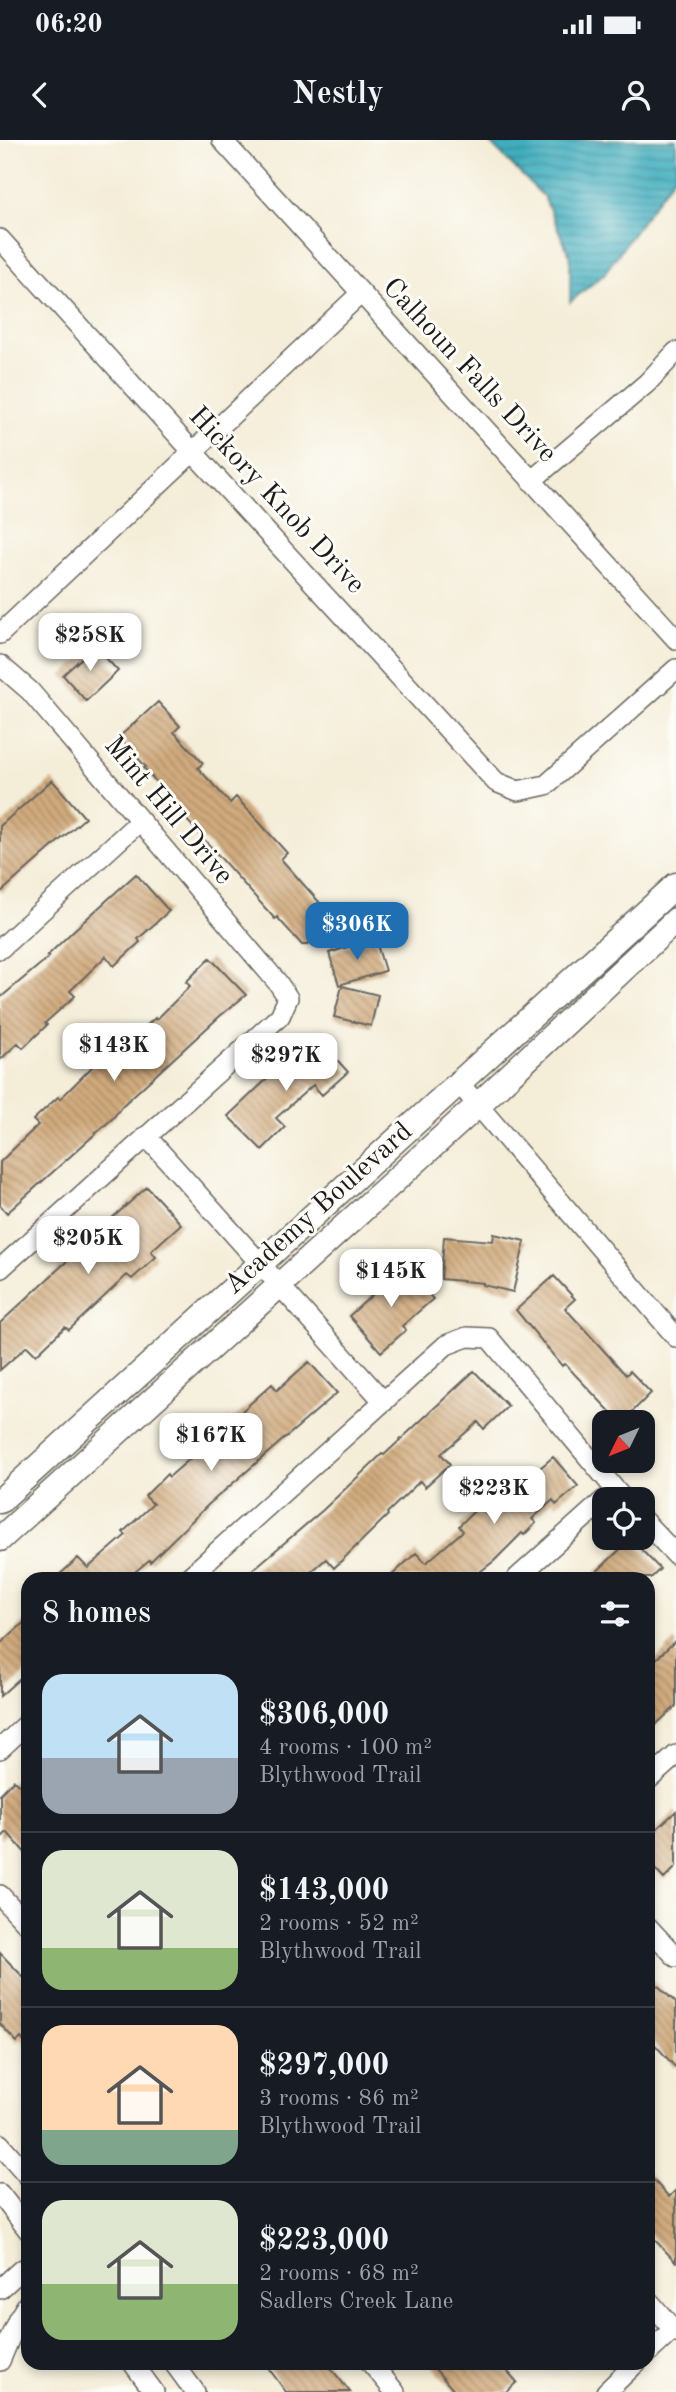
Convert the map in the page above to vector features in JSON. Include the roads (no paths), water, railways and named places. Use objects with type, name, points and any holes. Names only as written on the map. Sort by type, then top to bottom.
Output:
[{"type":"main road","name":"Academy Boulevard","points":[[0,1501],[676,884]]},
{"type":"main road","name":"Academy Boulevard","points":[[0,1539],[478,1105],[676,920]]},
{"type":"street","name":"Calhoun Falls Drive","points":[[222,140],[676,639]]},
{"type":"street","name":"Hickory Knob Drive","points":[[0,239],[192,453],[496,782],[518,791],[546,785],[676,669]]},
{"type":"street","points":[[0,634],[360,294]]},
{"type":"street","points":[[531,481],[646,383],[676,352]]},
{"type":"street","name":"Mint Hill Drive","points":[[0,665],[30,691],[288,998],[280,1016],[146,1136]]},
{"type":"street","points":[[0,949],[140,821]]},
{"type":"street","points":[[459,1083],[676,1337]]},
{"type":"street","points":[[0,1269],[146,1136],[384,1402]]},
{"type":"street","points":[[195,1572],[446,1345],[467,1337],[489,1338],[604,1487]]},
{"type":"street","points":[[524,1572],[592,1514]]},
{"type":"street","points":[[655,1533],[676,1555]]},
{"type":"street","points":[[0,1749],[21,1730]]},
{"type":"street","points":[[655,1774],[676,1755]]},
{"type":"street","points":[[0,1895],[21,1918]]},
{"type":"street","points":[[655,1934],[676,1957]]},
{"type":"street","points":[[0,2144],[21,2168]]},
{"type":"street","points":[[0,2194],[21,2221]]},
{"type":"street","points":[[0,2290],[21,2270]]},
{"type":"street","points":[[655,2308],[675,2330],[655,2347]]},
{"type":"street","points":[[0,2361],[21,2314]]},
{"type":"street","points":[[138,2370],[154,2392]]},
{"type":"street","points":[[179,2370],[195,2392]]},
{"type":"street","points":[[377,2370],[395,2392]]},
{"type":"street","points":[[606,2392],[629,2370]]},
{"type":"water","points":[[487,140],[676,140],[676,174],[603,275],[570,302],[570,256],[544,197]]}]
